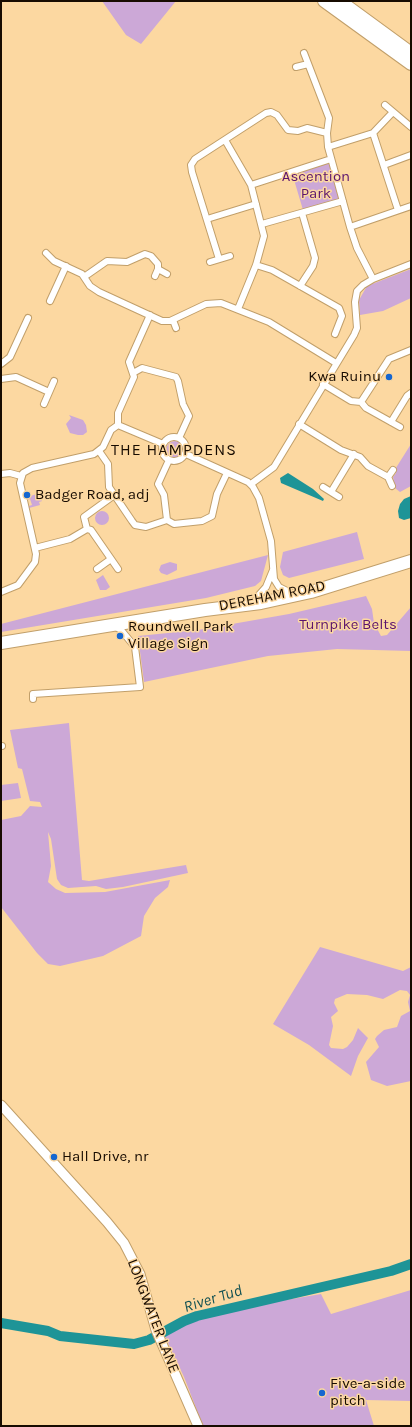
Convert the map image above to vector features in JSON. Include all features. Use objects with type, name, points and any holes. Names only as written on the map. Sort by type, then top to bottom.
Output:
[{"type":"highway","points":[[324,1],[411,64]]},
{"type":"highway","points":[[340,1],[411,53]]},
{"type":"highway","name":"DEREHAM ROAD","points":[[1,643],[205,610],[261,603],[311,592],[339,582],[411,561]]},
{"type":"highway","name":"DEREHAM ROAD","points":[[205,610],[258,596],[339,582]]},
{"type":"street","points":[[304,53],[329,118],[326,132],[328,147],[350,227],[355,242],[373,278]]},
{"type":"street","points":[[296,68],[308,64]]},
{"type":"street","points":[[385,105],[411,127]]},
{"type":"street","points":[[219,259],[191,165],[195,159],[266,113],[272,112],[281,119],[288,130],[298,132],[307,128],[326,132]]},
{"type":"street","points":[[328,147],[373,133],[393,112]]},
{"type":"street","points":[[373,133],[398,210]]},
{"type":"street","points":[[225,140],[251,185],[262,224],[264,242],[238,309]]},
{"type":"street","points":[[384,165],[411,155]]},
{"type":"street","points":[[251,185],[331,159]]},
{"type":"street","points":[[262,224],[343,201]]},
{"type":"street","points":[[207,219],[256,204]]},
{"type":"street","points":[[350,227],[411,206]]},
{"type":"street","points":[[300,286],[313,266],[315,258],[302,212]]},
{"type":"street","points":[[145,246],[145,254]]},
{"type":"street","points":[[46,253],[54,261],[66,266],[84,277],[90,286],[99,292],[162,321],[173,320],[206,304],[221,303],[269,322],[336,363]]},
{"type":"street","points":[[145,254],[156,260],[158,269],[155,276]]},
{"type":"street","points":[[84,277],[107,260],[127,262],[145,254]]},
{"type":"street","points":[[210,262],[230,256]]},
{"type":"street","points":[[251,484],[274,466],[357,328],[355,302],[357,291],[362,285],[373,278],[411,264]]},
{"type":"street","points":[[256,265],[272,270],[340,308],[342,316],[335,334]]},
{"type":"street","points":[[50,301],[66,266]]},
{"type":"street","points":[[158,269],[167,274]]},
{"type":"street","points":[[118,425],[118,413],[132,382],[133,373],[129,362],[150,315]]},
{"type":"street","points":[[1,364],[10,357],[28,318]]},
{"type":"street","points":[[173,320],[176,328]]},
{"type":"street","points":[[361,402],[389,359],[411,350]]},
{"type":"street","points":[[133,373],[142,368],[176,377],[183,404],[189,416],[179,438]]},
{"type":"street","points":[[1,379],[16,378],[49,392]]},
{"type":"street","points":[[44,404],[54,381]]},
{"type":"street","points":[[323,384],[351,401],[361,402],[366,408],[400,427]]},
{"type":"street","points":[[391,422],[407,396],[411,393]]},
{"type":"street","points":[[299,424],[341,450],[354,454],[388,477],[392,486]]},
{"type":"street","points":[[118,425],[163,444]]},
{"type":"street","points":[[1,592],[18,585],[35,562],[35,548],[23,503],[19,479],[25,470],[79,458],[99,451],[112,430],[118,425]]},
{"type":"street","points":[[173,437],[179,438],[187,447],[186,454],[182,459],[176,461],[169,460],[164,456],[162,451],[163,444],[167,439],[173,437]]},
{"type":"street","points":[[99,451],[108,464],[107,483],[113,496],[135,525],[146,527],[167,520],[174,524],[180,524],[210,518],[214,512],[217,494],[227,473]]},
{"type":"street","points":[[186,454],[251,484],[259,498],[266,519],[274,557],[273,569],[276,584],[287,591]]},
{"type":"street","points":[[331,492],[354,454]]},
{"type":"street","points":[[167,520],[164,495],[158,484],[169,460]]},
{"type":"street","points":[[388,477],[393,470]]},
{"type":"street","points":[[1,474],[10,473],[21,476]]},
{"type":"street","points":[[323,487],[339,497]]},
{"type":"street","points":[[113,496],[84,516],[88,529],[91,530],[118,569]]},
{"type":"street","points":[[35,548],[70,538],[88,529]]},
{"type":"street","points":[[98,569],[111,560]]},
{"type":"street","points":[[258,596],[266,587],[273,569]]},
{"type":"street","points":[[125,637],[134,621]]},
{"type":"street","points":[[33,693],[140,687],[136,650],[121,630],[112,625]]},
{"type":"street","name":"LONGWATER LANE","points":[[1,1105],[107,1222],[124,1243],[140,1274],[156,1330],[198,1426]]},
{"type":"green space","points":[[102,1],[176,1],[141,44],[126,35]]},
{"type":"green space","name":"Ascention Park","points":[[329,162],[339,199],[303,210],[292,173]]},
{"type":"green space","points":[[411,269],[411,298],[383,311],[360,315],[359,300],[367,286]]},
{"type":"green space","points":[[69,415],[83,420],[86,425],[87,432],[83,435],[70,433],[66,424],[71,418]]},
{"type":"green space","points":[[175,441],[181,444],[184,450],[181,456],[175,459],[169,456],[166,450],[169,444]]},
{"type":"green space","points":[[411,444],[411,486],[400,492],[395,488],[393,477],[396,473],[394,471]]},
{"type":"green space","points":[[40,493],[42,501],[39,502],[40,505],[29,508],[29,506],[32,505],[30,499],[28,500],[27,497]]},
{"type":"green space","points":[[102,511],[107,513],[109,518],[107,523],[102,525],[97,523],[95,518],[97,513]]},
{"type":"green space","points":[[357,532],[364,559],[289,578],[283,575],[280,567],[283,552]]},
{"type":"green space","points":[[268,555],[261,581],[255,586],[206,598],[1,632],[1,624]]},
{"type":"green space","points":[[170,562],[177,564],[177,570],[167,575],[161,573],[159,570],[161,565]]},
{"type":"green space","points":[[103,575],[110,587],[106,590],[100,590],[96,580]]},
{"type":"green space","name":"Turnpike Belts","points":[[366,596],[372,609],[374,623],[381,636],[387,635],[411,607],[411,651],[337,649],[268,656],[144,682],[138,636],[198,630],[289,614]]},
{"type":"green space","points":[[69,723],[82,880],[89,881],[186,865],[188,873],[123,887],[106,889],[96,886],[68,888],[61,885],[57,879],[51,839],[48,832],[51,866],[48,882],[56,889],[65,893],[105,892],[170,880],[168,887],[155,898],[144,916],[141,936],[103,956],[60,966],[48,964],[37,953],[1,907],[1,820],[21,816],[30,806],[42,807],[40,802],[30,801],[22,769],[18,768],[10,730]]},
{"type":"green space","points":[[18,783],[21,798],[1,801],[1,785]]},
{"type":"green space","points":[[320,947],[403,971],[411,967],[411,1081],[387,1086],[371,1080],[366,1062],[379,1047],[375,1039],[377,1036],[384,1030],[397,1027],[401,1016],[410,1011],[408,1002],[410,995],[407,991],[400,990],[383,999],[367,995],[347,994],[335,999],[334,1003],[338,1011],[331,1017],[333,1026],[329,1045],[331,1048],[343,1049],[347,1047],[353,1040],[358,1028],[368,1038],[358,1056],[351,1076],[309,1045],[273,1024]]},
{"type":"green space","points":[[411,1290],[411,1401],[366,1400],[374,1426],[203,1426],[184,1377],[164,1334],[199,1318],[274,1302],[321,1294],[331,1314]]},
{"type":"water","points":[[288,473],[313,489],[324,499],[323,501],[281,483],[280,478]]},
{"type":"water","points":[[411,496],[411,518],[404,520],[399,518],[398,511],[400,504],[404,499]]},
{"type":"waterway","name":"River Tud","points":[[1,1323],[48,1331],[60,1336],[134,1344],[149,1340],[184,1321],[197,1316],[391,1271],[411,1264]]},
{"type":"place","name":"Kwa Ruinu","points":[[389,377]]},
{"type":"place","name":"Badger Road, adj","points":[[27,495]]},
{"type":"place","name":"Roundwell Park Village Sign","points":[[120,636]]},
{"type":"place","name":"Hall Drive, nr","points":[[54,1157]]},
{"type":"place","name":"Five-a-side pitch","points":[[322,1393]]},
{"type":"district","name":"THE HAMPDENS","points":[[174,450]]}]
